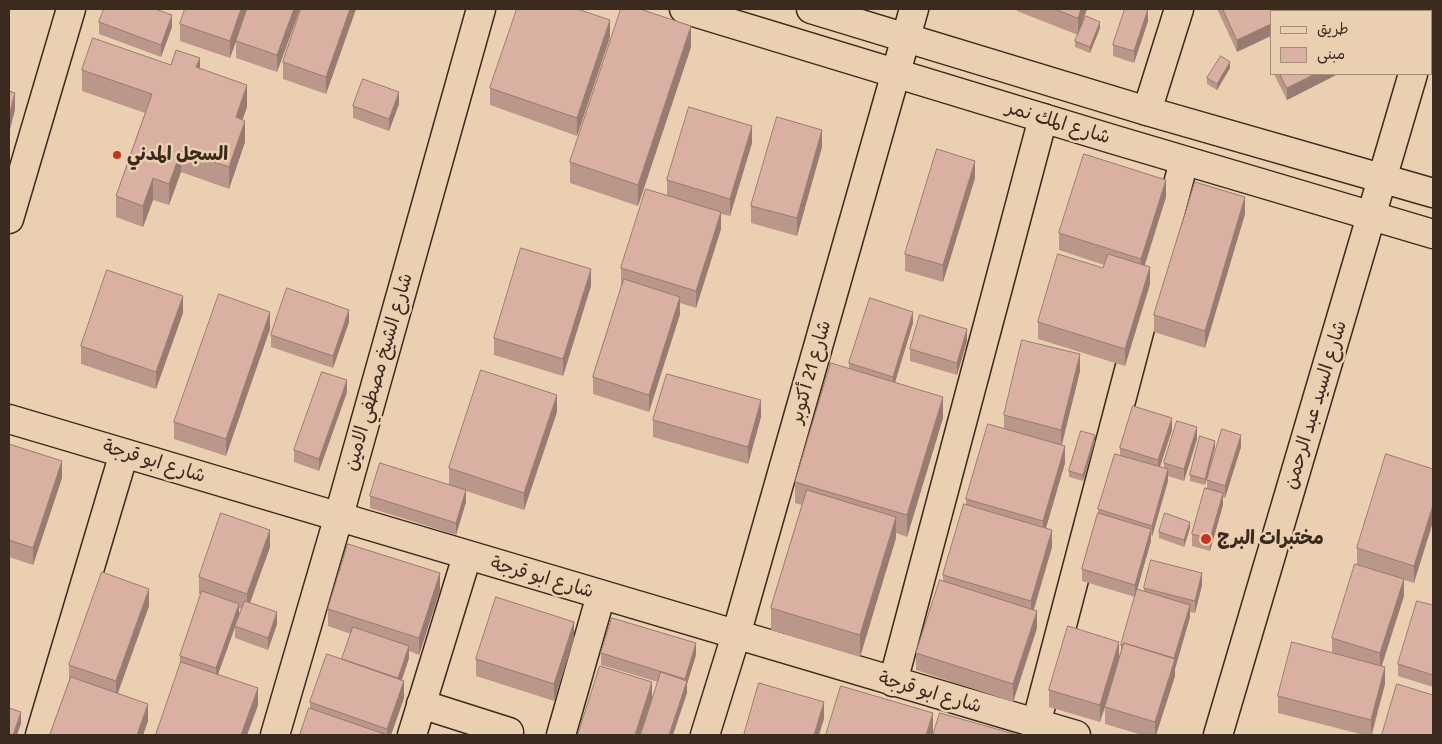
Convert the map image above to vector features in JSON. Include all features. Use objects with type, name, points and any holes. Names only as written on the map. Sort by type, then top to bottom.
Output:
[{"type":"main road","points":[[9,219],[70,9]]},
{"type":"main road","name":"شارع الشيخ مصطفي الامين","points":[[275,735],[481,9]]},
{"type":"main road","name":"شارع المك نمر","points":[[684,9],[1184,161],[1433,234]]},
{"type":"main road","name":"شارع المك نمر","points":[[811,9],[1147,111],[1433,193]]},
{"type":"main road","name":"شارع 21 أكتوبر","points":[[705,735],[736,635],[914,9]]},
{"type":"main road","points":[[1147,111],[1179,9]]},
{"type":"main road","name":"شارع السيد عبد الرحمن","points":[[1218,735],[1413,75]]},
{"type":"main road","points":[[894,682],[1043,118]]},
{"type":"main road","points":[[1036,724],[1184,161]]},
{"type":"main road","name":"شارع ابو قرجة","points":[[9,419],[466,556],[1076,735]]},
{"type":"main road","points":[[40,735],[124,453]]},
{"type":"main road","points":[[412,735],[466,556]]},
{"type":"main road","points":[[561,735],[602,596]]},
{"type":"main road","points":[[421,704],[509,732]]},
{"type":"building","points":[[104,9],[155,9],[172,15],[161,45],[99,22]]},
{"type":"building","points":[[185,9],[241,9],[230,41],[180,24]]},
{"type":"building","points":[[247,9],[294,9],[277,55],[236,41]]},
{"type":"building","points":[[301,9],[350,9],[326,77],[283,62]]},
{"type":"building","points":[[517,9],[577,9],[610,20],[577,118],[490,88]]},
{"type":"building","points":[[621,9],[640,9],[691,26],[638,185],[570,162]]},
{"type":"building","points":[[1055,9],[1081,9],[1078,18]]},
{"type":"building","points":[[1125,9],[1148,9],[1134,51],[1113,45]]},
{"type":"building","points":[[1223,9],[1278,9],[1270,10],[1270,24],[1237,40]]},
{"type":"building","points":[[1086,16],[1100,22],[1090,47],[1075,41]]},
{"type":"building","points":[[93,38],[171,65],[176,50],[200,58],[196,67],[247,85],[236,117],[245,121],[229,167],[181,151],[169,184],[153,178],[143,206],[116,196],[152,94],[82,70]]},
{"type":"building","points":[[1221,56],[1230,62],[1217,84],[1207,78]]},
{"type":"building","points":[[1280,75],[1313,75],[1287,88]]},
{"type":"building","points":[[363,79],[399,92],[389,119],[353,106]]},
{"type":"building","points":[[9,91],[15,93],[9,116]]},
{"type":"building","points":[[689,107],[752,126],[730,199],[667,180]]},
{"type":"building","points":[[777,117],[822,130],[797,218],[751,206]]},
{"type":"building","points":[[937,149],[975,161],[943,265],[905,254]]},
{"type":"building","points":[[1084,154],[1166,180],[1141,259],[1059,233]]},
{"type":"building","points":[[1195,182],[1245,197],[1205,331],[1154,315]]},
{"type":"building","points":[[646,189],[721,212],[696,291],[621,268]]},
{"type":"building","points":[[521,248],[591,269],[563,359],[494,338]]},
{"type":"building","points":[[1058,254],[1103,268],[1108,254],[1150,267],[1125,349],[1038,322]]},
{"type":"building","points":[[107,270],[183,296],[156,372],[81,346]]},
{"type":"building","points":[[624,279],[680,297],[649,395],[593,377]]},
{"type":"building","points":[[287,288],[349,310],[333,356],[271,335]]},
{"type":"building","points":[[219,294],[270,312],[226,439],[174,422]]},
{"type":"building","points":[[870,298],[913,312],[893,377],[849,363]]},
{"type":"building","points":[[920,315],[967,329],[957,363],[910,349]]},
{"type":"building","points":[[1022,340],[1080,354],[1061,430],[1004,415]]},
{"type":"building","points":[[831,363],[943,397],[907,515],[795,482]]},
{"type":"building","points":[[481,370],[557,395],[524,493],[449,468]]},
{"type":"building","points":[[322,372],[347,380],[319,459],[294,450]]},
{"type":"building","points":[[667,374],[761,400],[748,447],[653,420]]},
{"type":"building","points":[[1133,406],[1172,418],[1158,460],[1120,448]]},
{"type":"building","points":[[1177,421],[1197,427],[1184,469],[1164,463]]},
{"type":"building","points":[[988,424],[1065,446],[1043,521],[966,499]]},
{"type":"building","points":[[1222,429],[1241,435],[1225,486],[1207,480]]},
{"type":"building","points":[[1081,431],[1095,435],[1083,475],[1069,471]]},
{"type":"building","points":[[1200,436],[1215,441],[1205,479],[1190,475]]},
{"type":"building","points":[[9,444],[62,461],[33,548],[9,540]]},
{"type":"building","points":[[1115,454],[1168,469],[1152,526],[1098,509]]},
{"type":"building","points":[[1386,454],[1433,469],[1433,505],[1414,566],[1357,548]]},
{"type":"building","points":[[380,463],[466,490],[456,523],[370,496]]},
{"type":"building","points":[[1205,488],[1223,493],[1210,539],[1192,534]]},
{"type":"building","points":[[807,490],[896,517],[860,635],[771,608]]},
{"type":"building","points":[[964,504],[1052,530],[1031,601],[943,575]]},
{"type":"building","points":[[221,513],[270,530],[247,594],[199,577]]},
{"type":"building","points":[[1098,513],[1151,529],[1135,585],[1082,569]]},
{"type":"building","points":[[1165,513],[1190,522],[1184,540],[1159,532]]},
{"type":"building","points":[[348,544],[440,573],[419,638],[328,609]]},
{"type":"building","points":[[1151,560],[1202,573],[1195,601],[1144,588]]},
{"type":"building","points":[[1355,564],[1404,579],[1380,653],[1332,638]]},
{"type":"building","points":[[102,572],[149,589],[116,681],[69,665]]},
{"type":"building","points":[[940,580],[1037,611],[1013,684],[916,653]]},
{"type":"building","points":[[1137,589],[1190,605],[1174,658],[1124,643],[1121,645]]},
{"type":"building","points":[[202,591],[239,604],[216,668],[180,656]]},
{"type":"building","points":[[496,597],[574,622],[554,684],[476,659]]},
{"type":"building","points":[[245,601],[277,612],[268,638],[235,626]]},
{"type":"building","points":[[1417,601],[1433,605],[1433,675],[1398,664]]},
{"type":"building","points":[[612,618],[696,643],[685,679],[601,653]]},
{"type":"building","points":[[1068,626],[1119,642],[1100,705],[1049,690]]},
{"type":"building","points":[[353,627],[409,646],[398,678],[342,659]]},
{"type":"building","points":[[1292,642],[1385,667],[1371,720],[1278,696]]},
{"type":"building","points":[[1124,643],[1175,659],[1155,722],[1105,707]]},
{"type":"building","points":[[327,654],[404,681],[387,729],[310,702]]},
{"type":"building","points":[[181,662],[258,688],[241,735],[156,735]]},
{"type":"building","points":[[600,666],[652,682],[635,735],[578,735]]},
{"type":"building","points":[[661,672],[687,681],[669,735],[641,735]]},
{"type":"building","points":[[71,677],[148,704],[137,735],[50,735]]},
{"type":"building","points":[[759,683],[824,702],[814,735],[744,735]]},
{"type":"building","points":[[1397,684],[1433,695],[1433,735],[1382,735]]},
{"type":"building","points":[[841,686],[933,713],[926,735],[826,735]]},
{"type":"building","points":[[9,708],[21,712],[13,735],[9,735]]},
{"type":"building","points":[[309,708],[387,735],[300,735]]},
{"type":"building","points":[[940,713],[1018,735],[933,735]]},
{"type":"place","name":"السجل المدني","points":[[117,155]]},
{"type":"place","name":"مختبرات البرج","points":[[1206,539]]}]
